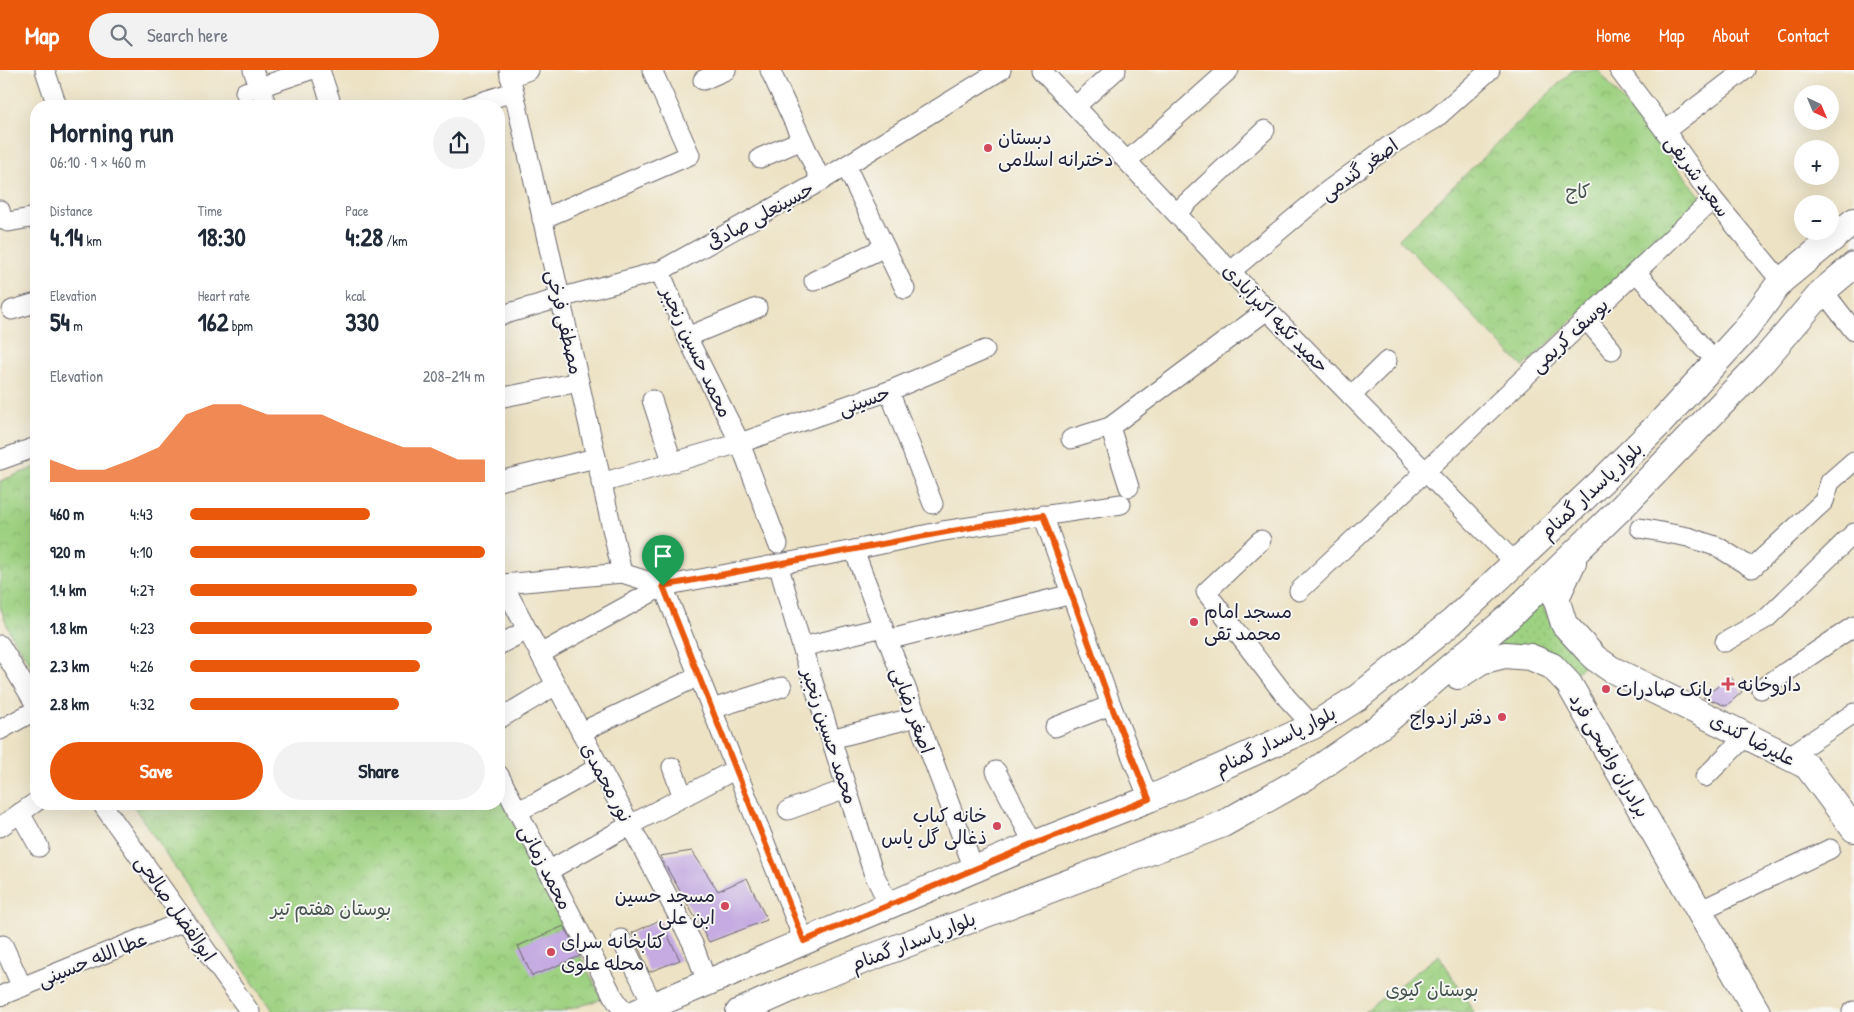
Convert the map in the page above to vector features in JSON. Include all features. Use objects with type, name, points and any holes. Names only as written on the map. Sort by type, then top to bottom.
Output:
[{"type":"main road","name":"بلوار پاسدار گمنام","points":[[646,1009],[974,869],[1149,799],[1313,726],[1357,698],[1445,628],[1602,481],[1662,422],[1746,329],[1781,281],[1854,221]]},
{"type":"main road","name":"بلوار پاسدار گمنام","points":[[738,1012],[804,982],[1223,824],[1306,777],[1383,724],[1509,617],[1623,506],[1763,361],[1823,291],[1854,265]]},
{"type":"main road","name":"علیرضا کندی","points":[[1588,538],[1570,567],[1556,598],[1564,624],[1595,658],[1611,669],[1807,766],[1854,829]]},
{"type":"main road","name":"برادران واضحی فرد","points":[[1383,724],[1481,661],[1505,655],[1530,657],[1552,666],[1569,684],[1757,1012]]},
{"type":"main road","points":[[1582,706],[1584,680],[1595,671],[1611,669]]},
{"type":"street","points":[[45,70],[54,100]]},
{"type":"street","points":[[320,70],[330,100]]},
{"type":"street","points":[[478,100],[528,70]]},
{"type":"street","points":[[542,219],[690,155],[652,70]]},
{"type":"street","points":[[704,80],[726,70]]},
{"type":"street","points":[[770,70],[821,181]]},
{"type":"street","name":"حسینعلی صادقی","points":[[505,314],[660,271],[821,181],[1001,70]]},
{"type":"street","name":"حمید تکیه اکبرآبادی","points":[[1041,70],[1267,310],[1514,562]]},
{"type":"street","points":[[1076,106],[1116,70]]},
{"type":"street","points":[[1127,161],[1230,70]]},
{"type":"street","name":"اصغر گندمی","points":[[1231,271],[1322,195],[1388,146],[1436,119],[1490,70]]},
{"type":"street","name":"سعید شریفی","points":[[1618,70],[1665,131],[1713,199],[1781,281]]},
{"type":"street","points":[[1665,131],[1744,70]]},
{"type":"street","points":[[263,100],[252,83],[302,71]]},
{"type":"street","name":"مصطفی فرخی","points":[[511,80],[622,573]]},
{"type":"street","points":[[1176,213],[1265,130]]},
{"type":"street","points":[[760,158],[802,140]]},
{"type":"street","points":[[846,166],[905,289]]},
{"type":"street","name":"یوسف کریمی","points":[[1299,591],[1713,199]]},
{"type":"street","points":[[0,210],[2,218],[8,222],[30,218]]},
{"type":"street","points":[[814,281],[885,247]]},
{"type":"street","name":"محمد حسین رنجبر","points":[[660,271],[687,337],[740,443],[778,544]]},
{"type":"street","points":[[1636,272],[1704,349]]},
{"type":"street","points":[[1823,291],[1854,331]]},
{"type":"street","points":[[12,310],[30,305]]},
{"type":"street","points":[[687,337],[757,308]]},
{"type":"street","points":[[1071,439],[1110,426],[1267,310]]},
{"type":"street","points":[[1586,320],[1612,350]]},
{"type":"street","name":"حسینی","points":[[601,483],[740,443],[889,391],[985,350]]},
{"type":"street","points":[[1350,396],[1387,361]]},
{"type":"street","points":[[505,397],[579,382]]},
{"type":"street","points":[[889,391],[932,504]]},
{"type":"street","points":[[652,400],[672,462]]},
{"type":"street","points":[[1110,426],[1129,487]]},
{"type":"street","points":[[0,460],[30,448]]},
{"type":"street","points":[[505,481],[596,458]]},
{"type":"street","points":[[1640,528],[1688,537],[1718,547],[1752,568],[1824,501],[1830,482],[1854,461]]},
{"type":"street","points":[[540,654],[663,586],[943,531],[1121,504]]},
{"type":"street","points":[[1043,515],[1111,705],[1149,799]]},
{"type":"street","points":[[1726,642],[1767,618],[1854,533]]},
{"type":"street","points":[[1261,540],[1206,592],[1287,698],[1313,726]]},
{"type":"street","name":"اصغر رضایی","points":[[854,550],[974,869]]},
{"type":"street","name":"محمد حسین رنجبر","points":[[778,564],[802,648],[873,872],[889,905]]},
{"type":"street","points":[[505,585],[622,573],[663,586]]},
{"type":"street","points":[[663,586],[804,941]]},
{"type":"street","name":"نور محمدی","points":[[505,592],[540,654],[693,944],[707,982]]},
{"type":"street","points":[[802,648],[885,633],[1072,594]]},
{"type":"street","points":[[1761,690],[1854,626]]},
{"type":"street","points":[[505,642],[527,630]]},
{"type":"street","points":[[0,645],[30,695]]},
{"type":"street","points":[[581,732],[699,676]]},
{"type":"street","points":[[505,715],[556,685]]},
{"type":"street","points":[[712,709],[782,687]]},
{"type":"street","points":[[1055,727],[1111,705]]},
{"type":"street","points":[[0,730],[30,713]]},
{"type":"street","points":[[1788,757],[1854,713]]},
{"type":"street","points":[[831,739],[916,717]]},
{"type":"street","points":[[1704,776],[1746,736]]},
{"type":"street","points":[[517,811],[600,767]]},
{"type":"street","points":[[672,768],[683,797]]},
{"type":"street","points":[[548,871],[736,769]]},
{"type":"street","points":[[996,771],[1034,844]]},
{"type":"street","name":"محمد زمانی","points":[[505,787],[613,996],[624,1012]]},
{"type":"street","points":[[788,810],[846,789]]},
{"type":"street","points":[[0,827],[30,806]]},
{"type":"street","name":"ابوالفضل صالحی","points":[[106,810],[250,1012]]},
{"type":"street","points":[[20,813],[39,847]]},
{"type":"street","points":[[1699,911],[1830,849]]},
{"type":"street","name":"عطا الله حسینی","points":[[0,996],[184,921]]},
{"type":"street","points":[[621,939],[646,1009]]},
{"type":"street","points":[[3,946],[22,987]]},
{"type":"green space","name":"کاج","points":[[1573,70],[1598,70],[1702,198],[1523,367],[1399,239]]},
{"type":"green space","points":[[30,469],[30,664],[11,635],[0,607],[0,481]]},
{"type":"green space","points":[[1548,587],[1543,606],[1551,624],[1586,663],[1573,676],[1495,644]]},
{"type":"green space","name":"بوستان هفتم تیر","points":[[505,807],[602,999],[561,1012],[273,1012],[136,810],[505,810]]},
{"type":"green space","name":"بوستان کیوی","points":[[1439,955],[1474,1012],[1364,1012]]},
{"type":"building","name":"داروخانه","points":[[1731,677],[1742,692],[1726,706],[1703,697]]},
{"type":"building","name":"مسجد حسین ابن علی","points":[[692,851],[718,891],[747,878],[767,920],[709,942],[660,856]]},
{"type":"building","points":[[660,920],[680,960],[649,972],[632,933]]},
{"type":"building","points":[[564,926],[580,956],[532,976],[518,946]]},
{"type":"place","name":"دبستان دخترانه اسلامی","points":[[988,148]]},
{"type":"place","name":"مسجد امام محمد تقی","points":[[1194,622]]},
{"type":"place","name":"داروخانه","points":[[1728,684]]},
{"type":"place","name":"بانک صادرات","points":[[1606,689]]},
{"type":"place","name":"دفتر ازدواج","points":[[1502,717]]},
{"type":"place","name":"خانه کباب ذغالی گل یاس","points":[[997,826]]},
{"type":"place","name":"مسجد حسین ابن علی","points":[[725,906]]},
{"type":"place","name":"کتابخانه سرای محله علوی","points":[[551,952]]},
{"type":"route","points":[[1043,515],[1111,705],[1149,799],[1034,844],[804,941],[663,586],[943,531],[1043,515]]}]
